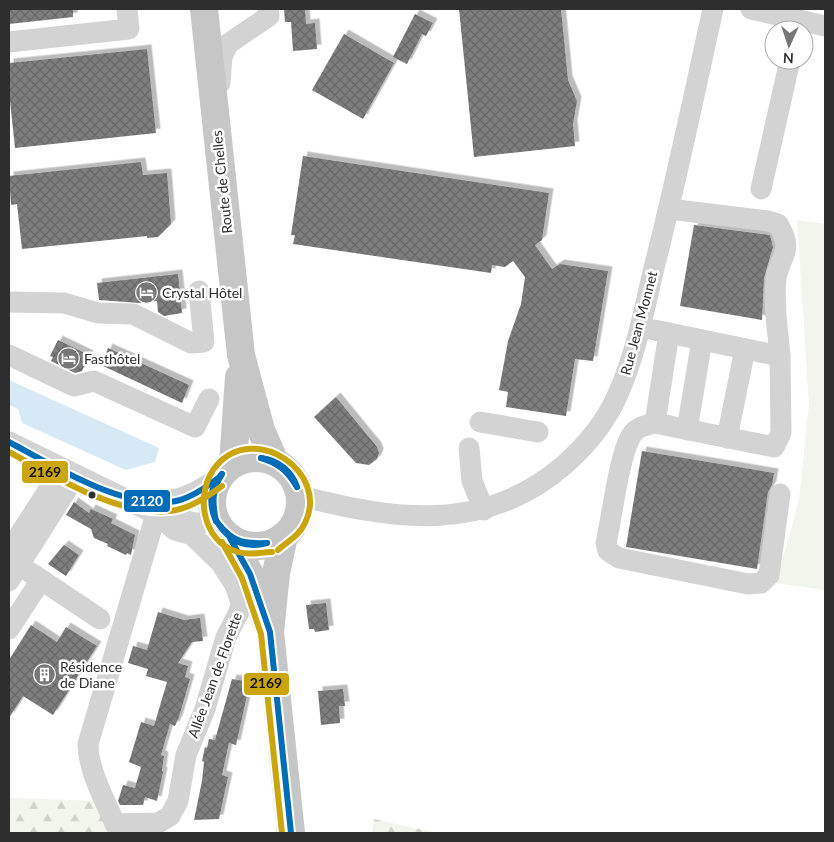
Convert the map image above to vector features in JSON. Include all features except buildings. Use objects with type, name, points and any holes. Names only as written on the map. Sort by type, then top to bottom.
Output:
[{"type":"main road","name":"Route de Chelles","points":[[204,9],[241,355]]},
{"type":"main road","points":[[241,355],[263,435],[275,462]]},
{"type":"main road","points":[[241,355],[225,471],[211,500],[223,530],[250,574],[270,632]]},
{"type":"main road","points":[[223,530],[243,545],[258,546],[272,543],[284,536],[294,525],[299,511],[300,496],[292,476],[275,462],[254,457],[225,471]]},
{"type":"main road","points":[[284,536],[276,573],[270,632],[291,830]]},
{"type":"street","points":[[9,42],[128,29],[127,9]]},
{"type":"street","points":[[217,141],[222,57],[228,44],[269,16],[268,9]]},
{"type":"street","name":"Rue Jean Monnet","points":[[300,496],[332,505],[398,515],[459,516],[484,510],[516,498],[545,482],[588,442],[605,420],[630,366],[669,209],[713,9]]},
{"type":"street","points":[[751,9],[825,26]]},
{"type":"street","points":[[761,189],[788,70]]},
{"type":"street","points":[[669,209],[768,221],[778,224],[785,236],[787,252],[776,278],[781,433],[774,447],[654,423],[642,426],[632,434],[625,449],[606,543],[608,551],[618,558],[748,584],[761,583],[769,575],[780,494]]},
{"type":"street","points":[[9,302],[64,303],[98,313],[133,314],[190,343],[204,342],[199,291]]},
{"type":"street","points":[[640,327],[780,356]]},
{"type":"street","points":[[654,423],[669,333]]},
{"type":"street","points":[[687,430],[702,340]]},
{"type":"street","points":[[727,438],[745,349]]},
{"type":"street","points":[[9,355],[74,386],[94,381],[195,427],[210,399]]},
{"type":"street","points":[[480,422],[538,432]]},
{"type":"street","points":[[9,442],[156,514],[223,530]]},
{"type":"street","points":[[469,448],[472,481],[484,510]]},
{"type":"street","points":[[118,494],[170,502],[201,490],[225,471]]},
{"type":"street","points":[[69,472],[13,563],[100,618]]},
{"type":"street","name":"Allée Jean de Florette","points":[[156,514],[174,530],[192,535],[221,563],[235,585],[240,603],[239,612],[226,637],[204,709],[188,750],[178,801],[170,816],[158,823],[116,824],[94,772],[88,753],[88,744],[156,514]]},
{"type":"street","points":[[9,629],[41,580]]},
{"type":"green space","points":[[797,220],[825,224],[825,590],[776,583],[799,500],[809,404]]},
{"type":"green space","points":[[9,798],[102,801],[114,833],[9,833]]},
{"type":"green space","points":[[374,819],[437,833],[372,833]]},
{"type":"water","points":[[9,380],[159,448],[155,462],[126,470],[22,423],[18,409],[9,405]]},
{"type":"transit line","name":"2120","points":[[9,442],[86,482],[128,498],[149,502],[169,502],[182,499],[194,494],[217,479]]},
{"type":"transit line","name":"2169","points":[[272,552],[251,554],[238,552],[216,538],[209,527],[205,514],[205,488],[217,465],[233,453],[250,449],[268,451],[285,459],[298,471],[307,486],[310,504],[303,528],[278,550]]},
{"type":"transit line","name":"2169","points":[[9,452],[86,492],[108,501],[150,511],[170,511],[184,508],[222,486]]},
{"type":"transit line","name":"2120","points":[[261,458],[282,469],[297,487]]},
{"type":"transit line","name":"2120","points":[[261,458],[273,461],[284,467],[292,476],[297,487]]},
{"type":"transit line","name":"2120","points":[[216,521],[211,503],[215,484],[222,474]]},
{"type":"transit line","name":"2120","points":[[216,521],[214,496],[216,485],[222,474]]},
{"type":"transit line","name":"2120","points":[[217,522],[233,538],[244,542],[267,543]]},
{"type":"transit line","name":"2120","points":[[217,522],[232,539],[238,542],[251,545],[267,543]]},
{"type":"transit line","name":"2120","points":[[230,538],[250,574],[270,632],[291,833]]},
{"type":"transit line","name":"2169","points":[[222,542],[242,578],[261,634],[282,833]]},
{"type":"place","name":"Crystal Hôtel","points":[[146,293]]},
{"type":"place","name":"Fasthôtel","points":[[68,359]]},
{"type":"place","name":"Résidence de Diane","points":[[44,675]]}]
